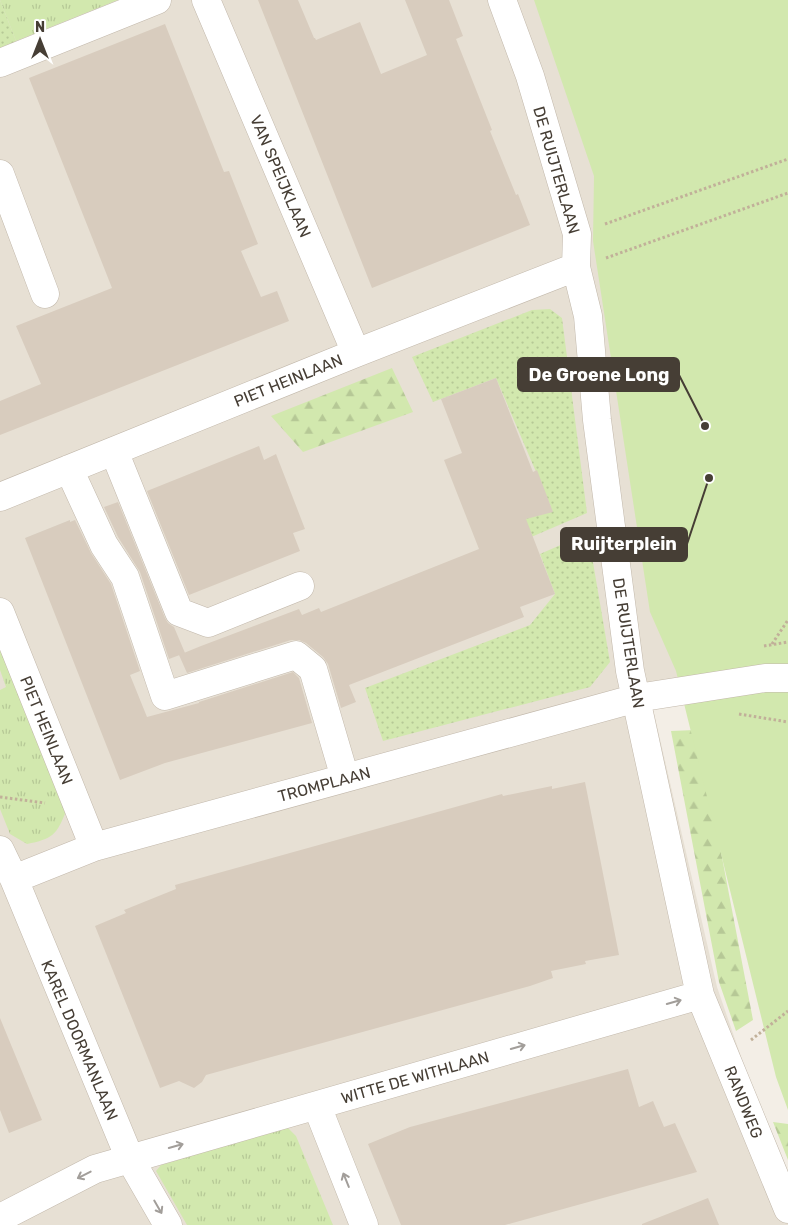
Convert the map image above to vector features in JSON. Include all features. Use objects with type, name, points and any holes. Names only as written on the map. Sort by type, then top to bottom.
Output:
[{"type":"street","points":[[0,63],[157,0]]},
{"type":"street","name":"VAN SPEIJKLAAN","points":[[206,0],[356,353]]},
{"type":"street","name":"DE RUIJTERLAAN","points":[[502,0],[530,76],[577,234],[576,267],[588,316],[598,430],[630,671],[700,994]]},
{"type":"street","points":[[0,174],[45,294]]},
{"type":"street","name":"PIET HEINLAAN","points":[[0,497],[356,353],[576,267]]},
{"type":"street","points":[[114,451],[179,612],[208,622],[300,586]]},
{"type":"street","points":[[69,469],[104,545],[125,577],[166,696],[296,655],[313,669],[345,778]]},
{"type":"street","name":"PIET HEINLAAN","points":[[0,612],[94,847]]},
{"type":"street","name":"TROMPLAAN","points":[[14,879],[94,847],[637,698],[765,678],[788,678]]},
{"type":"street","name":"KAREL DOORMANLAAN","points":[[0,850],[14,879],[130,1159],[168,1225]]},
{"type":"street","name":"RANDWEG","points":[[700,994],[788,1209]]},
{"type":"street","name":"WITTE DE WITHLAAN","points":[[0,1218],[95,1169],[700,994]]},
{"type":"street","points":[[317,1106],[364,1225]]},
{"type":"path","points":[[577,234],[788,159]]},
{"type":"path","points":[[576,267],[788,193]]},
{"type":"path","points":[[772,644],[788,620]]},
{"type":"path","points":[[0,797],[78,808]]},
{"type":"path","points":[[722,1049],[748,1043],[788,1011]]},
{"type":"shaded area","points":[[0,0],[788,0],[788,682],[652,704],[717,987],[788,1193],[788,1225],[0,1225]]},
{"type":"green space","points":[[0,0],[118,0],[16,41]]},
{"type":"green space","points":[[0,0],[17,47],[0,53]]},
{"type":"green space","points":[[534,0],[788,0],[788,1110],[776,1077],[676,671],[650,612],[593,241],[594,176]]},
{"type":"green space","points":[[550,309],[562,318],[587,513],[515,544],[506,524],[551,507],[496,378],[433,402],[412,357],[532,310]]},
{"type":"green space","points":[[392,368],[413,412],[303,452],[271,416]]},
{"type":"green space","points":[[588,533],[610,662],[590,687],[383,741],[365,688],[530,625],[555,594],[540,554]]},
{"type":"green space","points":[[0,641],[66,811],[60,826],[53,835],[27,844],[10,834],[0,809],[0,690],[6,687],[0,670]]},
{"type":"green space","points":[[718,729],[708,784],[753,1020],[736,1031],[719,982],[671,731]]},
{"type":"green space","points":[[773,1122],[788,1124],[788,1160]]},
{"type":"green space","points":[[287,1127],[296,1136],[333,1225],[187,1225],[156,1171],[161,1165]]},
{"type":"building","points":[[258,0],[298,0],[316,40],[360,22],[381,74],[427,55],[405,0],[449,0],[463,36],[456,39],[492,130],[490,131],[530,225],[372,288]]},
{"type":"building","points":[[165,24],[224,172],[229,171],[258,244],[241,251],[261,297],[277,291],[289,321],[0,435],[0,401],[41,384],[16,326],[112,288],[29,78]]},
{"type":"building","points":[[496,378],[533,472],[537,470],[553,512],[526,519],[555,594],[520,607],[524,617],[349,685],[356,702],[341,708],[328,664],[323,657],[306,643],[299,640],[291,640],[187,673],[179,655],[299,609],[302,615],[319,608],[321,612],[479,549],[444,460],[462,453],[441,399]]},
{"type":"building","points":[[259,446],[264,460],[276,454],[305,529],[293,533],[300,551],[189,595],[147,491]]},
{"type":"building","points":[[118,502],[165,618],[174,627],[185,653],[169,659],[140,572],[118,537],[104,507]]},
{"type":"building","points":[[70,520],[70,522],[75,520],[91,553],[111,584],[140,671],[130,675],[147,717],[199,703],[293,672],[299,678],[312,723],[165,763],[120,780],[25,538]]},
{"type":"building","points":[[585,782],[619,955],[585,961],[586,964],[551,971],[553,978],[530,986],[206,1075],[202,1082],[194,1088],[179,1081],[160,1088],[95,926],[126,913],[124,910],[176,889],[175,885],[502,794],[503,796],[552,786],[552,789]]},
{"type":"building","points":[[0,1018],[42,1120],[9,1133],[0,1110]]},
{"type":"building","points":[[628,1069],[639,1107],[653,1101],[664,1127],[675,1123],[697,1172],[505,1225],[401,1225],[368,1144],[410,1127]]},
{"type":"building","points":[[708,1198],[719,1225],[642,1225],[642,1224]]},
{"type":"place","name":"De Groene Long","points":[[705,426]]},
{"type":"place","name":"Ruijterplein","points":[[709,478]]}]
